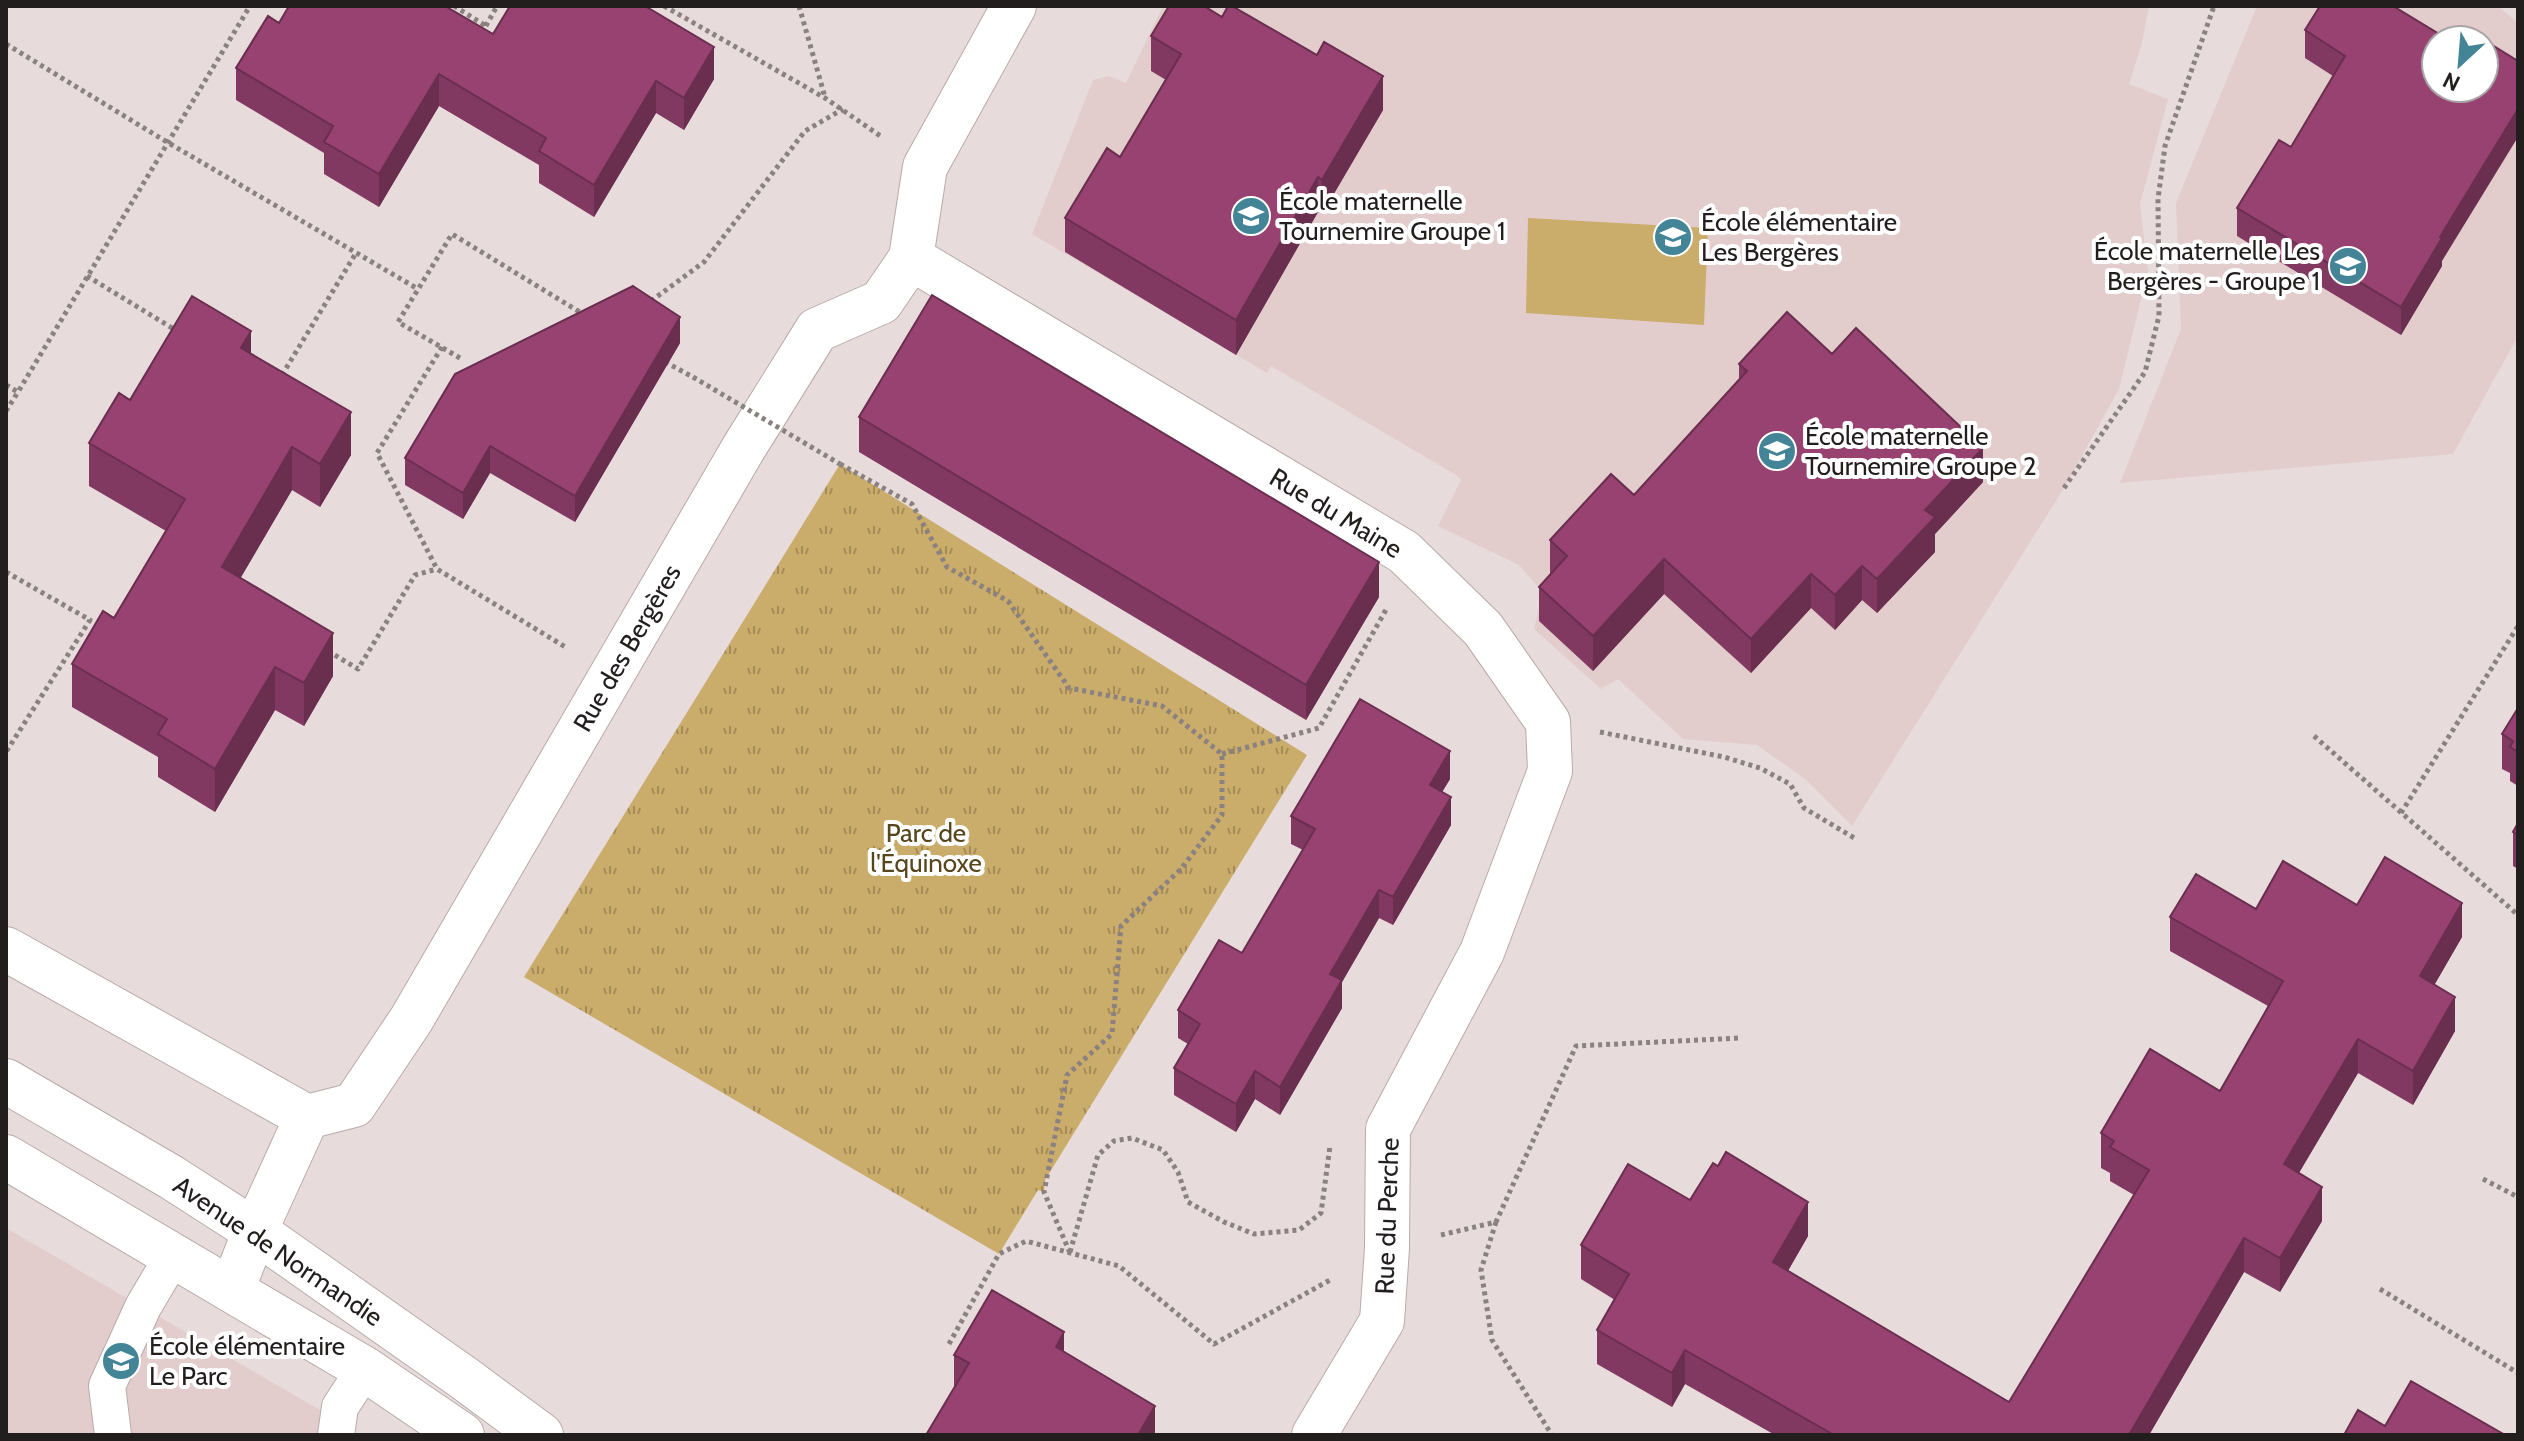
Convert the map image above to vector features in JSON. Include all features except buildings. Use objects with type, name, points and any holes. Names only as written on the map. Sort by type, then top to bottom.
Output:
[{"type":"street","name":"Rue des Bergères","points":[[307,1117],[354,1105],[411,1020],[743,449],[817,330],[881,302],[911,258],[925,167],[1014,6]]},
{"type":"street","name":"Rue du Maine","points":[[911,258],[1391,544],[1414,561],[1483,629],[1548,722]]},
{"type":"street","name":"Rue du Perche","points":[[1314,1435],[1382,1321],[1387,1248],[1388,1129],[1482,952],[1550,771],[1548,722]]},
{"type":"street","points":[[6,949],[307,1117],[232,1290]]},
{"type":"street","name":"Avenue de Normandie","points":[[6,1081],[171,1177],[255,1231],[541,1435]]},
{"type":"street","name":"Avenue de Normandie","points":[[6,1157],[365,1369],[462,1435]]},
{"type":"lane","points":[[113,1435],[107,1386],[143,1307],[173,1256]]},
{"type":"lane","points":[[336,1435],[340,1407],[365,1369]]},
{"type":"path","points":[[6,411],[250,6]]},
{"type":"path","points":[[454,6],[486,26]]},
{"type":"path","points":[[478,40],[497,6]]},
{"type":"path","points":[[664,6],[843,109],[925,167]]},
{"type":"path","points":[[799,6],[825,98]]},
{"type":"path","points":[[2064,488],[2145,372],[2159,316],[2158,199],[2165,146],[2214,6]]},
{"type":"path","points":[[6,44],[418,289]]},
{"type":"path","points":[[650,302],[704,262],[805,131],[843,109]]},
{"type":"path","points":[[460,358],[398,322],[452,234],[595,322]]},
{"type":"path","points":[[275,387],[356,253]]},
{"type":"path","points":[[87,276],[179,332]]},
{"type":"path","points":[[442,347],[377,453],[437,569],[611,675]]},
{"type":"path","points":[[656,356],[912,504],[947,567],[1008,601],[1069,688],[1162,706],[1222,754]]},
{"type":"path","points":[[6,385],[18,392]]},
{"type":"path","points":[[1222,754],[1319,728],[1414,561]]},
{"type":"path","points":[[318,645],[358,669],[415,575],[437,569]]},
{"type":"path","points":[[6,572],[90,620],[6,752]]},
{"type":"path","points":[[2401,813],[2518,626]]},
{"type":"path","points":[[1548,722],[1724,757],[1760,768],[1790,784],[1804,808],[1856,839]]},
{"type":"path","points":[[2314,736],[2518,915]]},
{"type":"path","points":[[1070,1253],[1044,1192],[1067,1075],[1112,1034],[1121,926],[1181,869],[1222,815],[1222,754]]},
{"type":"path","points":[[1552,1435],[1492,1340],[1481,1270],[1496,1222],[1576,1046],[1740,1038]]},
{"type":"path","points":[[1070,1253],[1098,1155],[1114,1141],[1132,1138],[1163,1150],[1178,1172],[1188,1202],[1254,1234],[1299,1230],[1321,1213],[1331,1139]]},
{"type":"path","points":[[2483,1179],[2518,1197]]},
{"type":"path","points":[[1463,1229],[1496,1222]]},
{"type":"path","points":[[949,1344],[999,1254],[1026,1241],[1119,1266],[1214,1344],[1306,1294]]},
{"type":"path","points":[[2380,1289],[2518,1373]]},
{"type":"shaded area","points":[[1163,6],[2149,6],[2142,43],[2129,84],[2168,99],[2140,204],[2148,271],[2119,389],[2064,488],[1852,826],[1805,779],[1757,745],[1683,739],[1618,679],[1601,689],[1534,629],[1543,592],[1519,565],[1438,526],[1461,480],[1456,475],[1271,366],[1267,373],[1032,234],[1093,80],[1109,76],[1126,83]]},
{"type":"shaded area","name":"École maternelle Les Bergères - Groupe 1","points":[[2257,6],[2498,6],[2518,23],[2518,336],[2453,454],[2120,483],[2181,329],[2176,203]]},
{"type":"shaded area","name":"École élémentaire Le Parc","points":[[6,1228],[327,1414],[316,1435],[6,1435]]},
{"type":"green space","points":[[1528,218],[1708,228],[1704,325],[1526,313]]},
{"type":"green space","name":"Parc de l'Équinoxe","points":[[840,464],[1307,755],[1045,1180],[1044,1192],[1038,1190],[999,1254],[524,977]]},
{"type":"place","name":"École maternelle Tournemire Groupe 1","points":[[1251,216]]},
{"type":"place","name":"École élémentaire Les Bergères","points":[[1673,237]]},
{"type":"place","name":"École maternelle Les Bergères - Groupe 1","points":[[2348,266]]},
{"type":"place","name":"École maternelle Tournemire Groupe 2","points":[[1777,451]]},
{"type":"place","name":"École élémentaire Le Parc","points":[[121,1361]]}]
